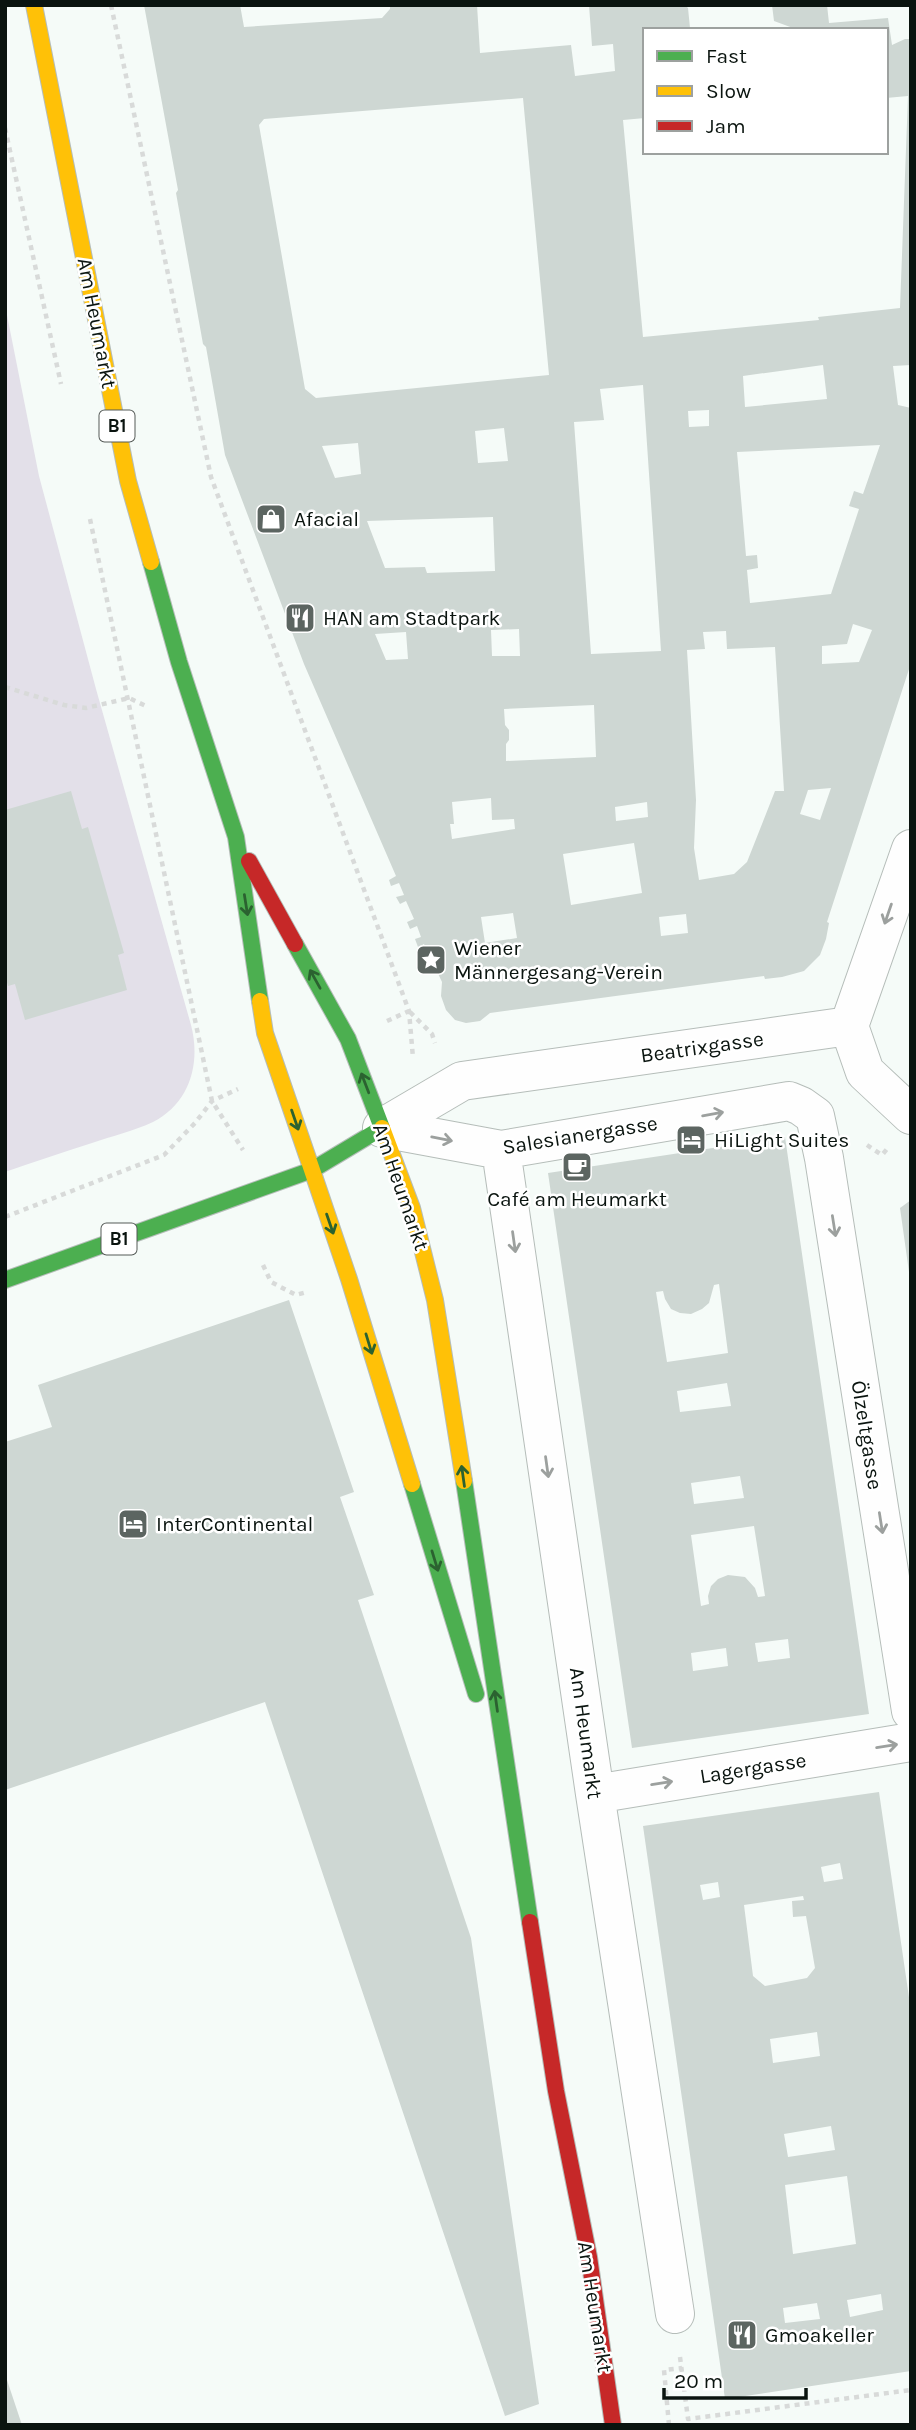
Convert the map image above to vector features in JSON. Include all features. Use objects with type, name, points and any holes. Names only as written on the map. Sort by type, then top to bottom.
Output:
[{"type":"street","name":"Am Heumarkt","points":[[34,5],[128,481],[179,662],[236,837],[265,1032],[349,1279],[513,1816]]},
{"type":"street","name":"Am Heumarkt","points":[[236,837],[348,1039],[412,1208],[435,1300],[556,2091],[589,2258],[613,2425]]},
{"type":"street","points":[[911,849],[849,1026],[865,1072],[911,1115]]},
{"type":"street","name":"Beatrixgasse","points":[[382,1128],[462,1081],[849,1026]]},
{"type":"street","name":"Salesianergasse","points":[[382,1128],[501,1150],[789,1101],[802,1106],[815,1116],[824,1158]]},
{"type":"street","name":"B1","points":[[5,1280],[312,1170],[382,1128]]},
{"type":"street","name":"Am Heumarkt","points":[[501,1150],[595,1794],[675,2314]]},
{"type":"street","name":"Ölzeltgasse","points":[[824,1158],[911,1711]]},
{"type":"street","name":"Lagergasse","points":[[595,1794],[911,1742]]},
{"type":"path","points":[[111,5],[211,477],[409,1011],[432,1034],[435,1044]]},
{"type":"path","points":[[5,128],[61,386]]},
{"type":"path","points":[[5,1217],[164,1155],[212,1101],[88,508]]},
{"type":"path","points":[[5,687],[64,705],[86,708],[129,698],[151,708]]},
{"type":"path","points":[[263,1265],[271,1282],[296,1295],[318,1289]]},
{"type":"path","points":[[675,2314],[688,2419],[911,2390]]},
{"type":"path","points":[[669,2425],[664,2370],[682,2368]]},
{"type":"shaded area","points":[[5,305],[39,476],[191,1025],[194,1054],[190,1081],[176,1104],[166,1114],[131,1131],[5,1172]]},
{"type":"building","points":[[144,5],[240,5],[244,27],[382,18],[390,5],[477,5],[480,53],[571,45],[575,76],[615,71],[613,44],[592,46],[589,5],[685,5],[688,8],[690,28],[643,28],[643,118],[623,120],[643,337],[819,320],[818,317],[900,308],[908,96],[888,98],[888,28],[793,28],[774,21],[772,5],[827,5],[829,23],[888,18],[892,45],[911,39],[911,365],[893,366],[898,405],[911,408],[911,663],[827,922],[826,939],[820,955],[804,971],[782,977],[765,979],[764,976],[490,1013],[480,1021],[466,1023],[455,1020],[446,1010],[441,996],[442,982],[424,944],[418,947],[415,939],[421,937],[417,926],[410,929],[407,922],[414,919],[406,901],[400,904],[396,897],[404,895],[399,883],[391,886],[389,880],[396,876],[304,664],[225,455],[176,193],[178,190]],"holes":[[[523,98],[549,375],[316,398],[305,389],[259,125],[264,119]],[[823,365],[827,399],[745,407],[743,376]],[[643,385],[661,651],[591,654],[574,422],[604,420],[600,389]],[[709,410],[709,426],[689,427],[688,411]],[[504,428],[508,461],[478,463],[475,431]],[[358,443],[361,474],[335,478],[322,446]],[[880,445],[863,494],[854,491],[849,506],[859,509],[831,594],[750,603],[747,570],[758,568],[757,555],[746,556],[737,452]],[[493,517],[495,571],[427,573],[425,567],[385,568],[367,521]],[[853,624],[872,630],[859,662],[822,664],[822,646],[847,644]],[[519,629],[520,656],[492,656],[491,630]],[[726,631],[727,649],[775,647],[784,791],[775,791],[747,862],[734,874],[699,880],[694,848],[696,800],[687,650],[705,649],[703,632]],[[406,632],[408,659],[386,660],[375,634]],[[594,705],[596,757],[506,761],[509,730],[505,725],[504,709]],[[831,788],[820,820],[800,814],[808,790]],[[491,798],[492,820],[514,819],[515,829],[452,839],[450,824],[454,824],[452,802]],[[647,802],[648,817],[616,821],[615,807]],[[634,843],[642,893],[571,905],[563,854]],[[513,913],[517,938],[485,943],[481,917]],[[686,914],[688,933],[661,936],[659,917]]]},
{"type":"building","points":[[71,791],[82,829],[88,827],[124,953],[118,955],[127,990],[25,1020],[15,984],[8,986],[5,976],[5,810]]},
{"type":"building","points":[[785,1137],[869,1714],[632,1748],[548,1173]],"holes":[[[719,1284],[728,1353],[667,1362],[656,1292],[663,1291],[671,1309],[691,1314],[709,1303],[714,1285]],[[727,1383],[731,1406],[680,1412],[677,1391]],[[740,1476],[744,1498],[694,1504],[691,1483]],[[754,1526],[765,1596],[758,1597],[755,1588],[745,1577],[728,1575],[711,1586],[709,1604],[701,1606],[691,1535]],[[788,1639],[790,1658],[758,1662],[755,1643]],[[726,1648],[728,1666],[693,1671],[691,1653]]]},
{"type":"building","points":[[911,1200],[911,1272],[909,1272],[900,1208]]},
{"type":"building","points":[[289,1300],[354,1492],[340,1497],[374,1595],[358,1600],[471,1938],[539,2404],[505,2416],[265,1702],[5,1790],[5,1442],[52,1427],[38,1385]]},
{"type":"building","points":[[879,1792],[911,2011],[911,2371],[725,2399],[643,1826]],"holes":[[[840,1863],[843,1879],[824,1882],[821,1867]],[[718,1882],[720,1897],[703,1900],[700,1885]],[[803,1896],[804,1900],[792,1901],[793,1917],[806,1916],[815,1968],[807,1978],[765,1986],[753,1976],[744,1905]],[[817,2032],[820,2056],[773,2063],[770,2039]],[[831,2126],[835,2150],[788,2157],[784,2134]],[[847,2176],[856,2244],[793,2254],[785,2185]],[[881,2294],[883,2310],[850,2317],[847,2300]],[[817,2303],[820,2319],[785,2323],[783,2308]]]},
{"type":"building","points":[[6,2377],[22,2425],[5,2425]]},
{"type":"traffic: fast","points":[[151,562],[179,662],[236,837],[260,1001]]},
{"type":"traffic: fast","points":[[5,1280],[312,1170],[382,1128],[348,1039],[295,944]]},
{"type":"traffic: fast","points":[[464,1481],[530,1922]]},
{"type":"traffic: fast","points":[[412,1484],[476,1694]]},
{"type":"traffic: slow","points":[[34,5],[128,481],[151,562]]},
{"type":"traffic: slow","points":[[260,1001],[265,1033],[312,1170]]},
{"type":"traffic: slow","points":[[382,1128],[412,1208],[435,1300],[464,1481]]},
{"type":"traffic: slow","points":[[312,1170],[349,1279],[412,1484]]},
{"type":"traffic: jam","points":[[249,861],[295,944]]},
{"type":"traffic: jam","points":[[530,1922],[556,2091],[589,2257],[613,2425]]},
{"type":"place","name":"Afacial","points":[[271,519]]},
{"type":"place","name":"HAN am Stadtpark","points":[[300,618]]},
{"type":"place","name":"Wiener Männergesang-Verein","points":[[431,960]]},
{"type":"place","name":"HiLight Suites","points":[[691,1140]]},
{"type":"place","name":"Café am Heumarkt","points":[[577,1167]]},
{"type":"place","name":"InterContinental","points":[[133,1524]]},
{"type":"place","name":"Gmoakeller","points":[[742,2335]]}]
